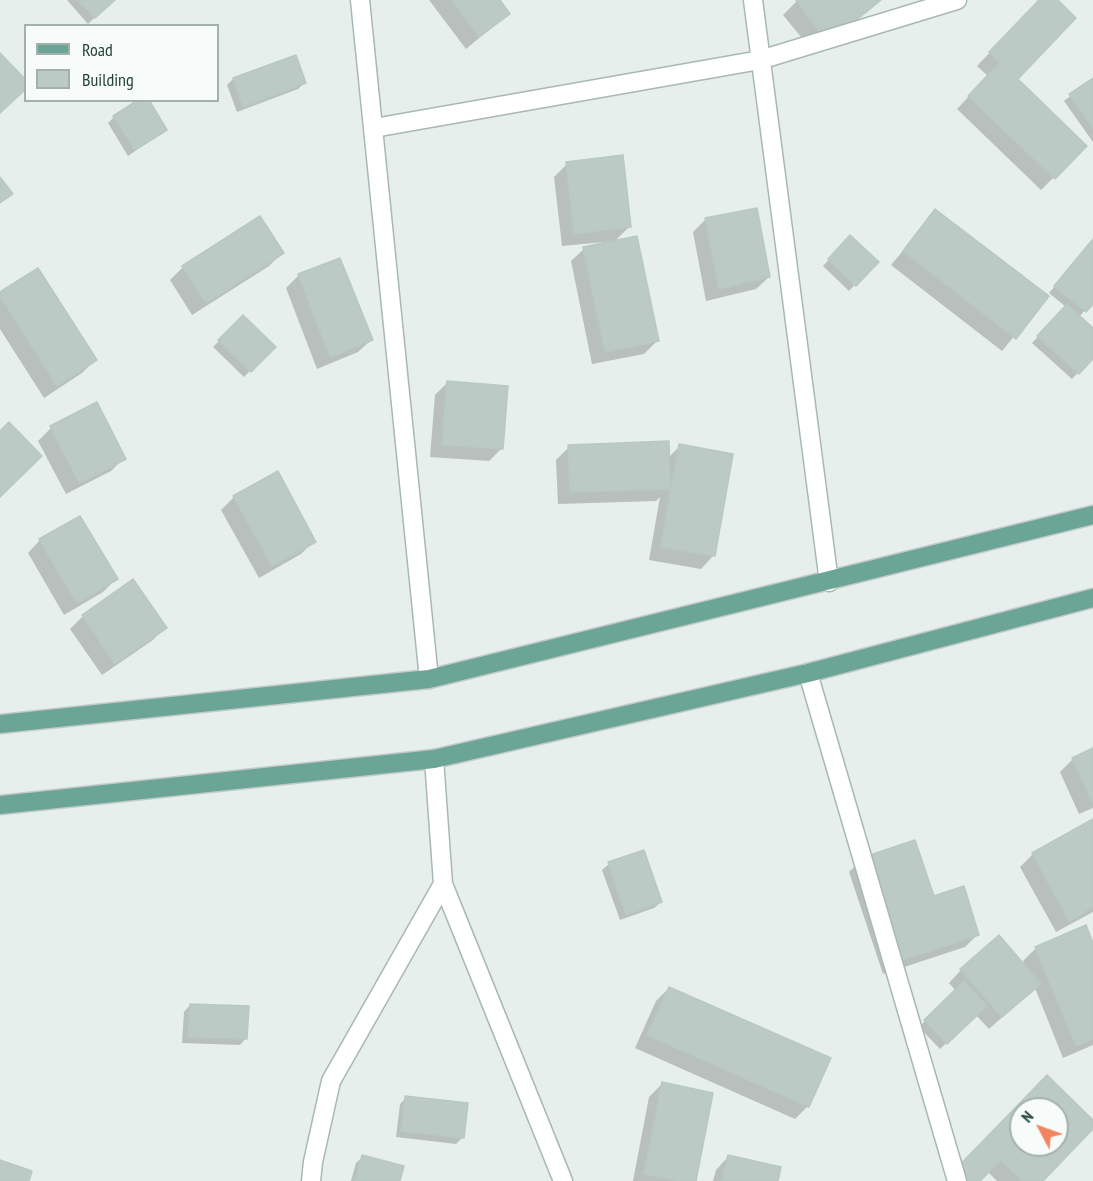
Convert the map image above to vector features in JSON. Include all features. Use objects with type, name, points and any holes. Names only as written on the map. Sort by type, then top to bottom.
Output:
[{"type":"main road","points":[[0,724],[429,679],[1093,515]]},
{"type":"main road","points":[[0,805],[434,759],[808,673],[1093,598]]},
{"type":"street","points":[[360,0],[429,679]]},
{"type":"street","points":[[753,0],[829,582]]},
{"type":"street","points":[[374,128],[760,60],[957,0]]},
{"type":"street","points":[[808,673],[957,1181]]},
{"type":"street","points":[[434,759],[443,884],[563,1181]]},
{"type":"street","points":[[311,1181],[331,1081],[443,884]]},
{"type":"building","points":[[78,0],[115,0],[95,18]]},
{"type":"building","points":[[452,0],[500,0],[510,14],[479,37]]},
{"type":"building","points":[[796,0],[881,0],[828,43]]},
{"type":"building","points":[[1039,0],[1058,0],[1076,18],[1018,79],[1087,146],[1055,179],[968,96],[1000,62],[989,52]]},
{"type":"building","points":[[0,53],[24,78],[24,91],[0,113]]},
{"type":"building","points":[[296,55],[306,83],[243,107],[233,78]]},
{"type":"building","points":[[1093,78],[1093,128],[1069,94]]},
{"type":"building","points":[[135,102],[150,102],[167,130],[135,150],[113,116]]},
{"type":"building","points":[[623,155],[631,227],[574,234],[566,162]]},
{"type":"building","points":[[0,177],[13,194],[0,203]]},
{"type":"building","points":[[757,208],[770,277],[719,289],[705,218]]},
{"type":"building","points":[[935,209],[1049,296],[1016,339],[903,251]]},
{"type":"building","points":[[260,216],[284,253],[206,303],[182,266]]},
{"type":"building","points":[[850,235],[879,262],[856,286],[828,259]]},
{"type":"building","points":[[637,236],[659,341],[605,352],[583,247]]},
{"type":"building","points":[[1093,239],[1093,304],[1086,312],[1054,286]]},
{"type":"building","points":[[340,258],[373,340],[330,357],[298,274]]},
{"type":"building","points":[[38,268],[97,360],[57,386],[0,296],[0,292]]},
{"type":"building","points":[[1067,304],[1093,328],[1093,359],[1079,374],[1037,336]]},
{"type":"building","points":[[243,315],[276,347],[251,372],[218,340]]},
{"type":"building","points":[[447,381],[508,386],[503,449],[442,445]]},
{"type":"building","points":[[97,402],[126,459],[79,483],[50,426]]},
{"type":"building","points":[[9,422],[42,456],[0,497],[0,431]]},
{"type":"building","points":[[669,441],[670,489],[570,492],[568,445]]},
{"type":"building","points":[[679,444],[733,454],[715,556],[661,547]]},
{"type":"building","points":[[278,471],[316,542],[272,566],[233,496]]},
{"type":"building","points":[[80,516],[118,579],[77,603],[39,539]]},
{"type":"building","points":[[133,579],[167,628],[115,664],[82,615]]},
{"type":"building","points":[[1093,748],[1093,802],[1092,802],[1072,758]]},
{"type":"building","points":[[1093,819],[1093,907],[1069,921],[1032,853]]},
{"type":"building","points":[[915,840],[934,896],[964,886],[979,935],[896,962],[861,858]]},
{"type":"building","points":[[644,850],[662,902],[626,915],[608,862]]},
{"type":"building","points":[[1086,925],[1093,943],[1093,1039],[1076,1046],[1035,947]]},
{"type":"building","points":[[999,935],[1041,984],[1002,1017],[960,969]]},
{"type":"building","points":[[964,981],[987,1006],[947,1044],[924,1020]]},
{"type":"building","points":[[669,987],[831,1058],[809,1107],[647,1035]]},
{"type":"building","points":[[190,1004],[249,1006],[247,1039],[188,1037]]},
{"type":"building","points":[[1047,1075],[1093,1120],[1093,1129],[1069,1154],[1069,1097],[1026,1097]]},
{"type":"building","points":[[662,1082],[713,1093],[696,1181],[679,1181],[644,1174]]},
{"type":"building","points":[[405,1096],[468,1103],[464,1138],[401,1131]]},
{"type":"building","points":[[1009,1114],[1009,1157],[1066,1157],[1043,1181],[1023,1181],[1001,1160],[980,1181],[956,1181],[950,1175]]},
{"type":"building","points":[[362,1155],[404,1166],[400,1181],[355,1181]]},
{"type":"building","points":[[728,1155],[781,1167],[778,1181],[722,1181]]},
{"type":"building","points":[[0,1160],[32,1171],[29,1181],[0,1181]]}]
